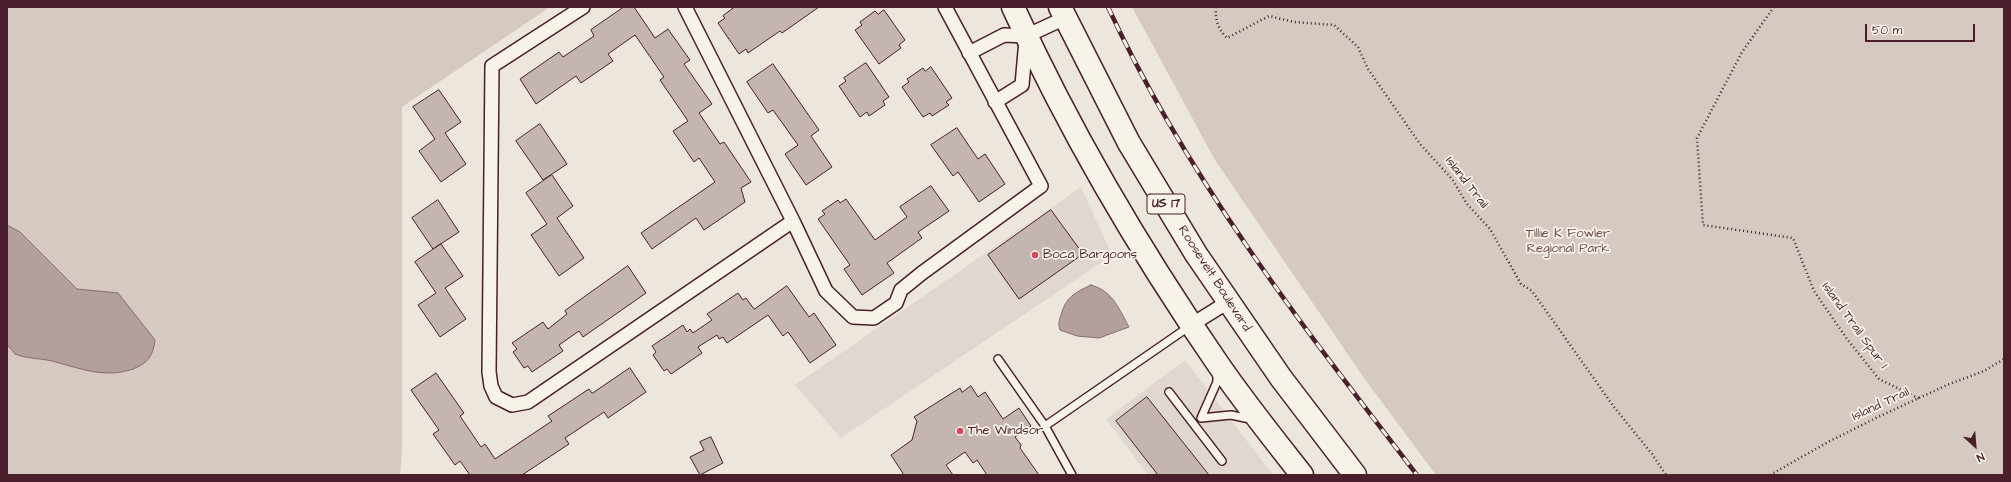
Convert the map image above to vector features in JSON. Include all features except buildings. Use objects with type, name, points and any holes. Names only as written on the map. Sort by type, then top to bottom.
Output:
[{"type":"highway","points":[[1013,7],[1063,110],[1146,255],[1218,364],[1302,475]]},
{"type":"highway","name":"Roosevelt Boulevard","points":[[1062,12],[1129,143],[1196,254],[1281,378],[1355,475]]},
{"type":"street","points":[[583,7],[492,66],[489,372],[491,386],[496,397],[512,405],[528,402],[793,221]]},
{"type":"street","points":[[686,7],[793,221],[826,291],[853,317],[874,318],[896,304],[901,290],[922,273],[1041,186],[945,7]]},
{"type":"street","points":[[969,53],[1004,35],[1026,36],[1062,12]]},
{"type":"street","points":[[995,102],[1022,84],[1026,36]]},
{"type":"street","points":[[1191,325],[1228,302]]},
{"type":"lane","points":[[1045,426],[1191,325]]},
{"type":"lane","points":[[998,359],[1045,426],[1072,475]]},
{"type":"lane","points":[[1194,424],[1201,418],[1216,382],[1218,364]]},
{"type":"lane","points":[[1169,392],[1222,461]]},
{"type":"lane","points":[[1201,418],[1236,416],[1261,422]]},
{"type":"path","name":"Island Trail","points":[[1216,7],[1215,15],[1219,29],[1227,38],[1269,16],[1294,22],[1334,25],[1358,47],[1368,69],[1420,144],[1452,179],[1467,204],[1490,229],[1521,284],[1532,291],[1614,407],[1652,454],[1666,475]]},
{"type":"path","name":"Island Trail Spur 1","points":[[1774,7],[1742,52],[1697,138],[1703,225],[1792,238],[1814,291],[1851,344],[1879,379],[1920,399]]},
{"type":"path","name":"Island Trail","points":[[1770,475],[1828,442],[1947,385],[1984,371],[2004,360]]},
{"type":"shaded area","points":[[1081,187],[1112,255],[841,438],[795,385]]},
{"type":"shaded area","points":[[7,225],[20,232],[77,289],[118,293],[155,340],[153,350],[149,358],[133,369],[123,372],[102,373],[15,354],[7,344]]},
{"type":"shaded area","points":[[1091,285],[1099,288],[1110,296],[1129,327],[1099,338],[1077,336],[1060,330],[1059,324],[1065,304],[1075,293]]},
{"type":"shaded area","points":[[1185,360],[1273,475],[1148,475],[1106,419]]},
{"type":"green space","points":[[7,7],[550,7],[402,107],[402,449],[400,475],[7,475]]},
{"type":"green space","name":"Tillie K Fowler Regional Park","points":[[1132,7],[2004,7],[2004,475],[1436,475],[1364,378],[1215,160]]},
{"type":"railway","points":[[1108,7],[1139,70],[1210,191],[1249,250],[1290,307],[1417,475]]},
{"type":"place","name":"Boca Bargoons","points":[[1035,255]]},
{"type":"place","name":"The Windsor","points":[[960,431]]}]
